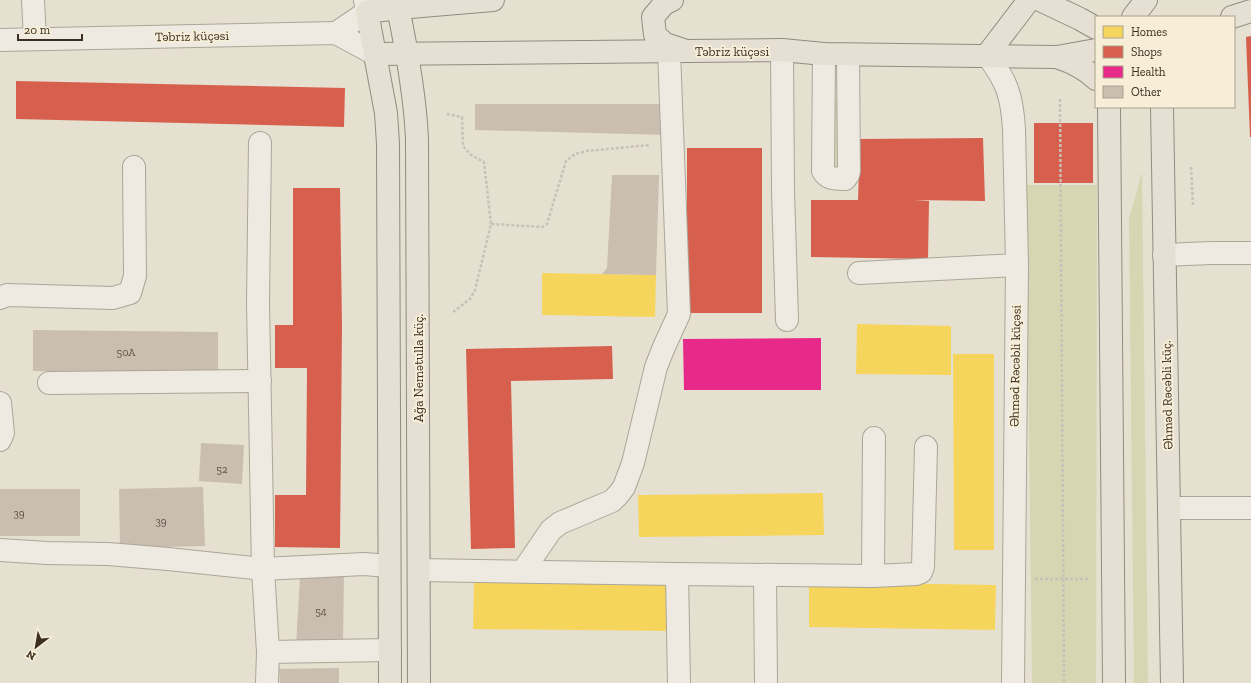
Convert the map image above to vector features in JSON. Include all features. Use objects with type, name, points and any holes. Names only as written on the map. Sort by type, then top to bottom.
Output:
[{"type":"main road","points":[[390,683],[388,152],[386,113],[366,6],[493,0]]},
{"type":"main road","points":[[672,0],[664,4],[653,17],[655,35],[665,44],[678,51]]},
{"type":"main road","points":[[987,55],[1029,0]]},
{"type":"main road","points":[[1040,0],[1080,18],[1095,27]]},
{"type":"main road","points":[[1134,16],[1146,0]]},
{"type":"main road","name":"Ağa Nemətulla küç.","points":[[397,4],[407,53],[416,114],[417,139],[419,683]]},
{"type":"main road","points":[[1235,16],[1251,11]]},
{"type":"main road","name":"Təbriz küçəsi","points":[[375,54],[782,50],[824,54],[1057,56],[1095,50]]},
{"type":"main road","points":[[1057,56],[1090,73],[1095,78]]},
{"type":"main road","points":[[1108,108],[1114,683]]},
{"type":"main road","name":"Əhməd Rəcəbli küç.","points":[[1162,108],[1172,683]]},
{"type":"street","points":[[33,0],[35,40]]},
{"type":"street","points":[[366,6],[336,33],[375,54]]},
{"type":"street","name":"Təbriz küçəsi","points":[[0,40],[336,33]]},
{"type":"street","points":[[782,50],[783,191],[787,320]]},
{"type":"street","points":[[523,571],[551,530],[560,523],[612,501],[624,487],[632,463],[656,367],[679,314],[673,144],[678,51]]},
{"type":"street","points":[[824,54],[823,172],[830,178],[845,178],[849,171],[848,54]]},
{"type":"street","name":"Əhməd Rəcəbli küçəsi","points":[[987,55],[999,70],[1013,107],[1017,266],[1013,683]]},
{"type":"street","points":[[260,143],[258,303],[263,569],[268,652],[267,683]]},
{"type":"street","points":[[0,298],[7,295],[113,298],[130,293],[135,276],[134,167]]},
{"type":"street","points":[[1164,255],[1251,253]]},
{"type":"street","points":[[859,273],[1017,266]]},
{"type":"street","points":[[48,382],[260,381]]},
{"type":"street","points":[[0,403],[3,433],[0,440]]},
{"type":"street","points":[[872,576],[874,438]]},
{"type":"street","points":[[419,570],[872,576],[916,574],[921,572],[923,567],[926,447]]},
{"type":"street","points":[[1169,508],[1251,508]]},
{"type":"street","points":[[0,550],[47,553],[108,554],[263,569],[364,564],[389,566]]},
{"type":"street","points":[[677,574],[679,683]]},
{"type":"street","points":[[765,575],[766,683]]},
{"type":"street","points":[[268,652],[390,650]]},
{"type":"path","points":[[1060,99],[1064,683]]},
{"type":"path","points":[[447,114],[462,117],[463,146],[471,155],[484,162],[491,224],[475,290],[470,299],[453,312]]},
{"type":"path","points":[[491,224],[542,227],[547,224],[566,161],[575,154],[587,151],[673,144]]},
{"type":"path","points":[[1191,166],[1193,205]]},
{"type":"path","points":[[1033,579],[1088,579]]},
{"type":"green space","points":[[834,101],[839,102],[844,166],[830,166]]},
{"type":"green space","points":[[1142,172],[1148,683],[1134,683],[1129,219]]},
{"type":"green space","points":[[1026,185],[1097,185],[1096,683],[1032,683]]},
{"type":"building: Homes","points":[[542,273],[656,275],[655,317],[542,315]]},
{"type":"building: Homes","points":[[857,324],[951,326],[951,375],[856,374]]},
{"type":"building: Homes","points":[[953,354],[994,354],[994,550],[954,550]]},
{"type":"building: Homes","points":[[823,493],[824,535],[639,537],[638,495]]},
{"type":"building: Homes","points":[[474,581],[670,583],[670,631],[473,629]]},
{"type":"building: Homes","points":[[809,582],[996,585],[995,630],[809,627]]},
{"type":"building: Shops","points":[[1251,36],[1251,137],[1250,137],[1246,37]]},
{"type":"building: Shops","points":[[16,81],[345,88],[344,127],[16,119]]},
{"type":"building: Shops","points":[[1034,123],[1093,123],[1093,183],[1034,183]]},
{"type":"building: Shops","points":[[983,138],[985,201],[914,200],[929,201],[928,259],[811,257],[811,200],[858,200],[860,139]]},
{"type":"building: Shops","points":[[687,148],[762,148],[762,313],[687,313]]},
{"type":"building: Shops","points":[[293,188],[340,188],[342,326],[340,548],[275,547],[275,495],[306,495],[307,368],[275,368],[275,325],[293,325]]},
{"type":"building: Shops","points":[[612,346],[613,379],[511,381],[515,548],[471,549],[466,349]]},
{"type":"building: Health","points":[[821,338],[821,390],[684,390],[683,339]]},
{"type":"building: Other","points":[[475,104],[666,104],[668,135],[475,130]]},
{"type":"building: Other","points":[[612,175],[659,175],[656,275],[602,274],[607,268]]},
{"type":"building: Other","points":[[33,330],[218,332],[218,374],[33,371]]},
{"type":"building: Other","points":[[201,443],[244,445],[242,484],[199,481]]},
{"type":"building: Other","points":[[203,487],[205,546],[120,548],[119,489]]},
{"type":"building: Other","points":[[0,489],[80,489],[80,536],[0,536]]},
{"type":"building: Other","points":[[344,573],[343,646],[296,644],[300,578]]},
{"type":"building: Other","points":[[339,668],[339,683],[280,683],[279,669]]}]
